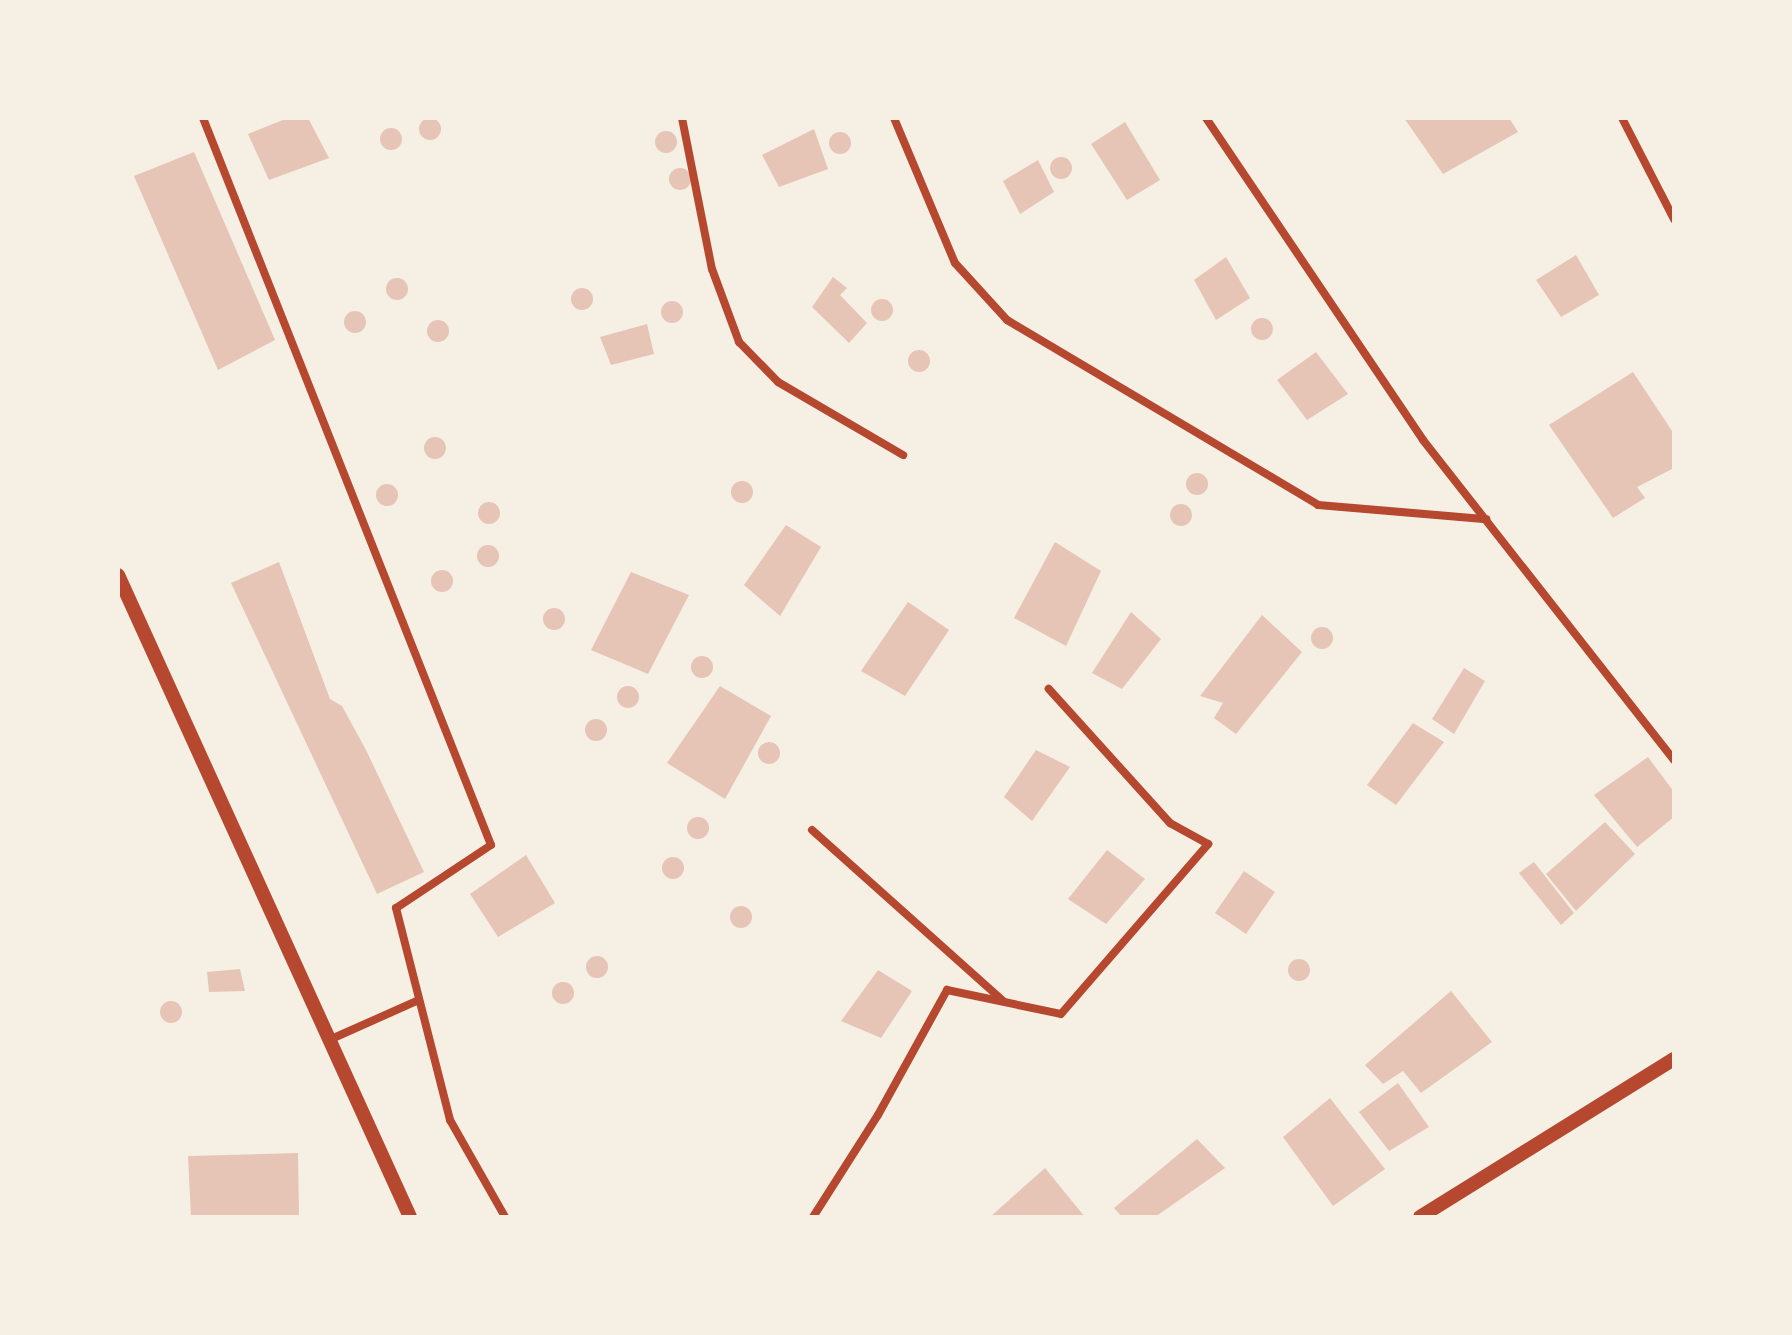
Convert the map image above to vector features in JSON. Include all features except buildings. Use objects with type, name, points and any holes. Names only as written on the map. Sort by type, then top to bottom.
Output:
[{"type":"street","points":[[203,118],[491,845],[396,908],[450,1120],[505,1217]]},
{"type":"street","points":[[682,118],[712,269],[739,342],[778,382],[903,455]]},
{"type":"street","points":[[894,118],[955,263],[1007,320],[1318,505],[1486,519]]},
{"type":"street","points":[[1206,118],[1423,440],[1674,760]]},
{"type":"street","points":[[1622,118],[1674,219]]},
{"type":"street","points":[[118,575],[409,1216]]},
{"type":"street","points":[[813,1217],[878,1115],[947,990],[1061,1014],[1208,844],[1170,823],[1049,689]]},
{"type":"street","points":[[812,830],[1004,1002]]},
{"type":"street","points":[[329,1040],[419,1000]]},
{"type":"street","points":[[1420,1217],[1674,1059]]}]
